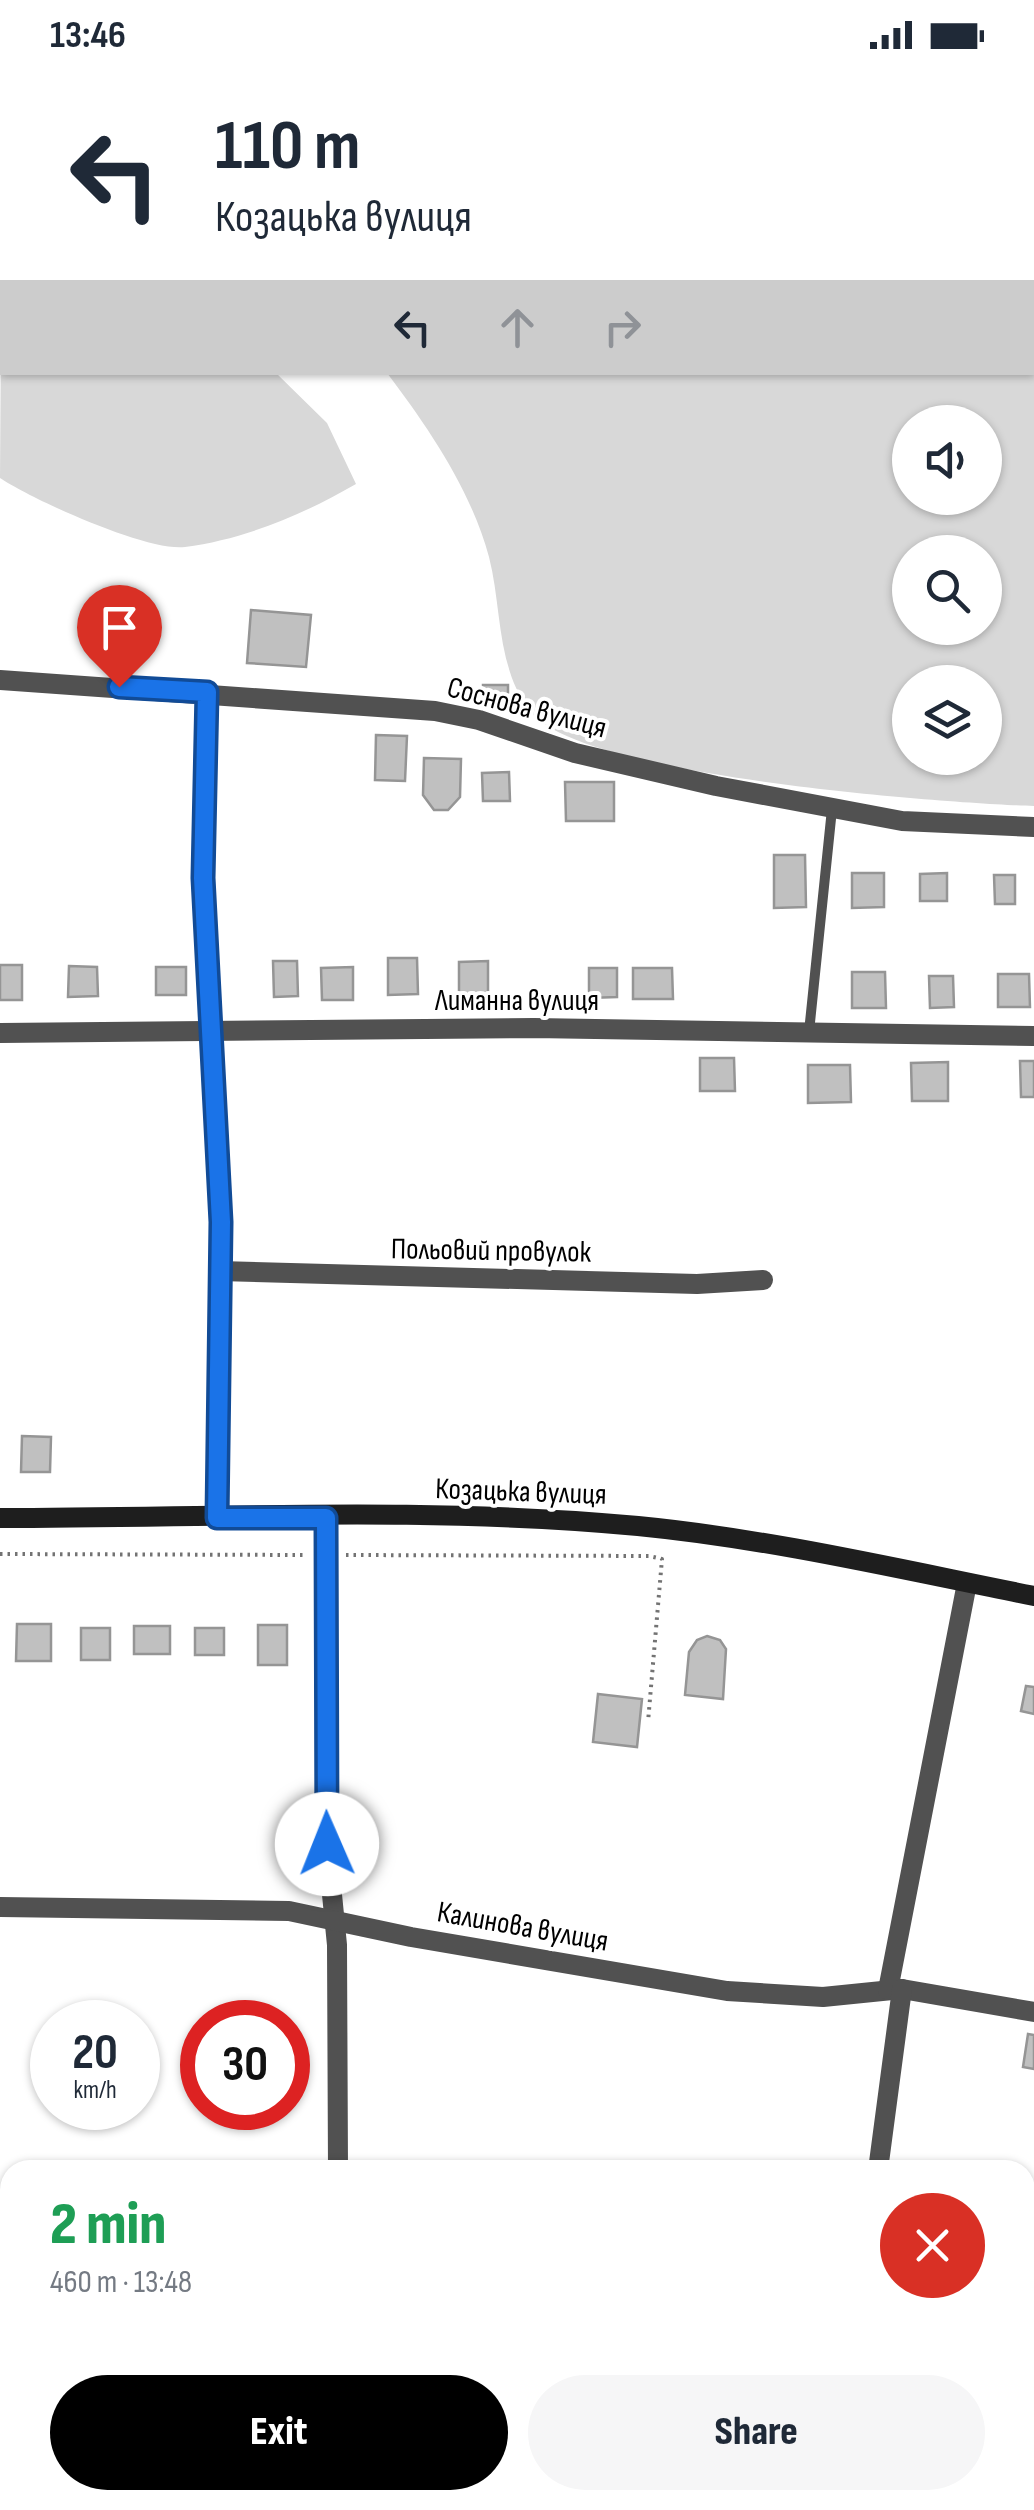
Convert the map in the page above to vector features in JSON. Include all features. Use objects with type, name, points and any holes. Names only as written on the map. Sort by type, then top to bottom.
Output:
[{"type":"main road","name":"Козацька вулиця","points":[[0,1518],[543,1520],[636,1526],[773,1545],[1034,1596]]},
{"type":"street","name":"Соснова вулиця","points":[[0,680],[207,692],[435,712],[479,720],[576,754],[832,808],[902,821],[1034,827]]},
{"type":"street","points":[[207,692],[203,878],[219,1272],[217,1518]]},
{"type":"street","name":"Лиманна вулиця","points":[[0,1034],[534,1028],[1034,1036]]},
{"type":"street","name":"Польовий провулок","points":[[219,1272],[680,1284],[763,1280]]},
{"type":"street","points":[[326,1518],[327,1844],[334,1918],[338,2160]]},
{"type":"street","points":[[879,2160],[895,1989],[967,1583]]},
{"type":"street","name":"Калинова вулиця","points":[[0,1907],[289,1911],[411,1938],[726,1992],[823,1997],[895,1989],[1034,2012]]},
{"type":"lane","points":[[809,1032],[832,808]]},
{"type":"path","points":[[0,1554],[662,1559],[648,1722]]},
{"type":"shaded area","points":[[1,375],[278,375],[327,423],[356,484],[274,524],[185,547],[119,533],[63,511],[0,478]]},
{"type":"shaded area","points":[[388,375],[1034,375],[1034,806],[765,782],[685,769],[614,752],[559,733],[528,709],[510,673],[489,557],[460,484],[433,437]]},
{"type":"building","points":[[251,610],[311,615],[306,667],[247,663]]},
{"type":"building","points":[[483,685],[508,685],[508,706],[483,706]]},
{"type":"building","points":[[376,735],[407,736],[405,781],[375,780]]},
{"type":"building","points":[[424,758],[461,759],[460,797],[448,810],[434,810],[423,795]]},
{"type":"building","points":[[509,772],[510,801],[483,801],[482,773]]},
{"type":"building","points":[[565,782],[614,782],[614,821],[566,821]]},
{"type":"building","points":[[774,855],[805,855],[806,907],[774,908]]},
{"type":"building","points":[[852,873],[884,873],[884,907],[852,908]]},
{"type":"building","points":[[947,873],[947,901],[920,901],[920,874]]},
{"type":"building","points":[[994,875],[1015,875],[1015,904],[995,904]]},
{"type":"building","points":[[388,958],[417,958],[418,994],[388,995]]},
{"type":"building","points":[[273,961],[297,961],[298,996],[274,997]]},
{"type":"building","points":[[488,961],[488,997],[459,997],[459,962]]},
{"type":"building","points":[[0,965],[22,965],[22,1000],[0,1000]]},
{"type":"building","points":[[69,966],[97,967],[98,996],[68,997]]},
{"type":"building","points":[[156,967],[186,967],[186,995],[156,995]]},
{"type":"building","points":[[353,967],[353,1000],[322,1000],[321,968]]},
{"type":"building","points":[[589,968],[617,968],[617,997],[589,998]]},
{"type":"building","points":[[633,968],[672,968],[673,999],[633,999]]},
{"type":"building","points":[[852,972],[885,972],[886,1008],[852,1008]]},
{"type":"building","points":[[998,974],[1029,974],[1030,1007],[998,1007]]},
{"type":"building","points":[[929,976],[953,976],[954,1007],[930,1008]]},
{"type":"building","points":[[700,1058],[734,1058],[735,1091],[700,1091]]},
{"type":"building","points":[[1020,1061],[1034,1061],[1034,1097],[1021,1097]]},
{"type":"building","points":[[948,1062],[948,1101],[912,1101],[911,1063]]},
{"type":"building","points":[[808,1065],[850,1065],[851,1102],[808,1103]]},
{"type":"building","points":[[22,1436],[51,1437],[50,1472],[21,1472]]},
{"type":"building","points":[[17,1624],[51,1624],[51,1661],[16,1661]]},
{"type":"building","points":[[258,1625],[287,1625],[287,1665],[258,1665]]},
{"type":"building","points":[[134,1626],[170,1626],[170,1654],[134,1654]]},
{"type":"building","points":[[81,1628],[110,1628],[110,1660],[81,1660]]},
{"type":"building","points":[[195,1628],[224,1628],[224,1655],[195,1655]]},
{"type":"building","points":[[707,1636],[720,1640],[726,1649],[723,1699],[685,1695],[689,1652],[697,1640]]},
{"type":"building","points":[[1026,1686],[1034,1687],[1034,1714],[1021,1711]]},
{"type":"building","points":[[598,1694],[642,1699],[637,1747],[593,1742]]},
{"type":"building","points":[[1028,2034],[1034,2035],[1034,2069],[1023,2067]]},
{"type":"route","points":[[119,687],[207,692],[203,878],[221,1222],[216,1335],[217,1518],[326,1518],[327,1844]]}]
